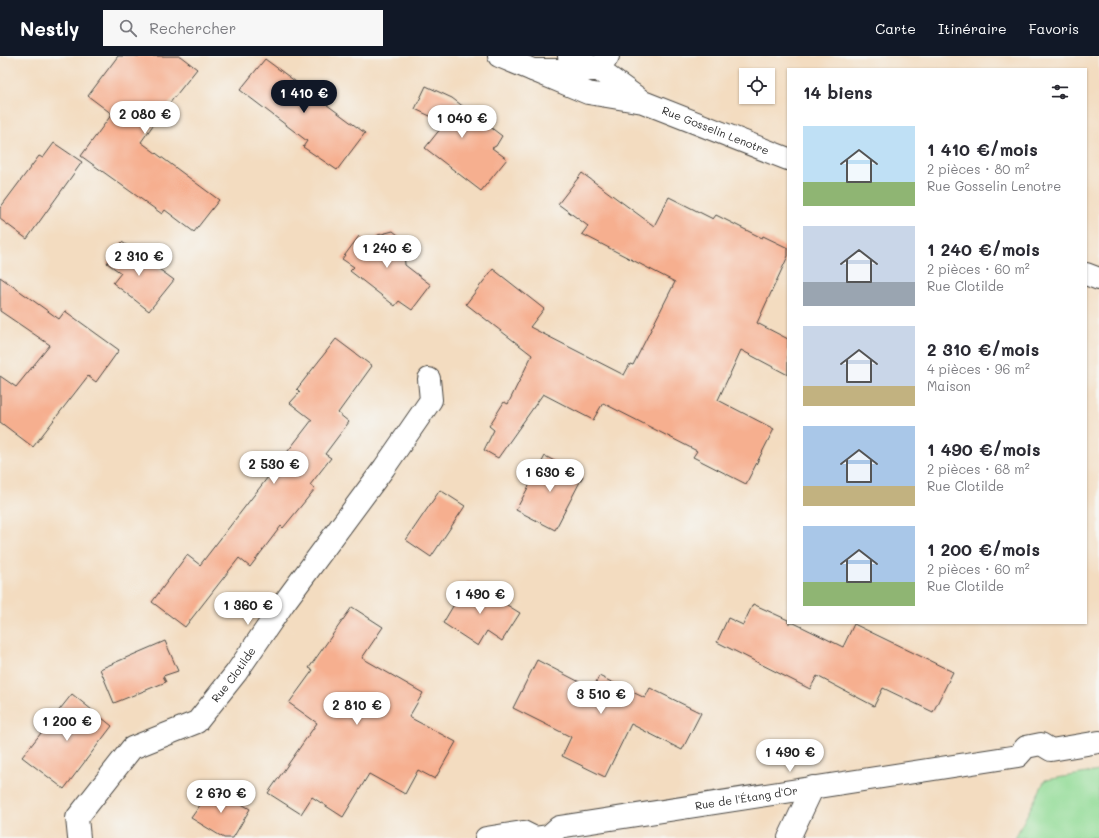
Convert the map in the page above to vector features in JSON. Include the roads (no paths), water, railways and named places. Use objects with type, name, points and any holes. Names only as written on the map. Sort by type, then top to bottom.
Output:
[{"type":"street","name":"Rue Gosselin Lenotre","points":[[499,56],[588,93],[643,102],[787,159]]},
{"type":"street","name":"Rue Gosselin Lenotre","points":[[570,56],[603,63],[643,102]]},
{"type":"street","points":[[531,70],[603,63]]},
{"type":"street","points":[[1087,274],[1099,279]]},
{"type":"street","name":"Rue Clotilde","points":[[79,838],[78,818],[132,748],[197,722],[236,673],[284,603],[384,468],[431,400],[429,379]]},
{"type":"street","name":"Rue de l'Étang d'Or","points":[[486,838],[523,832],[535,838],[549,836],[559,827],[1018,756],[1026,747],[1041,744],[1051,750],[1099,742]]},
{"type":"street","points":[[789,838],[813,787]]}]
